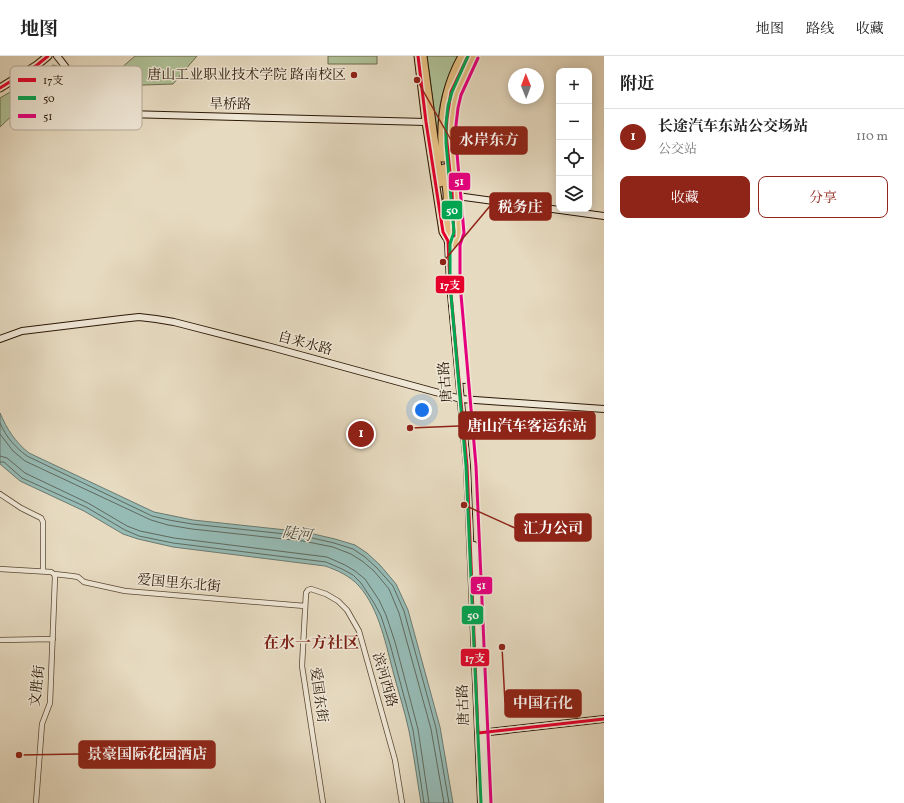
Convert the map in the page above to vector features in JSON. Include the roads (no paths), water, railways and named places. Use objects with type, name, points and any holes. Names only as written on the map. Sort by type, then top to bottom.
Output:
[{"type":"main road","points":[[25,66],[41,56]]},
{"type":"main road","points":[[35,66],[48,56]]},
{"type":"main road","points":[[418,56],[426,122],[443,232],[451,242]]},
{"type":"main road","points":[[423,56],[449,194],[460,233],[451,242]]},
{"type":"main road","points":[[449,194],[441,142],[441,125],[443,105],[448,85],[462,56]]},
{"type":"main road","points":[[451,242],[446,133],[447,118],[451,92],[468,56]]},
{"type":"main road","points":[[449,194],[451,123],[453,107],[457,92],[474,56]]},
{"type":"main road","points":[[0,82],[10,76]]},
{"type":"main road","points":[[0,88],[10,82]]},
{"type":"street","name":"旱桥路","points":[[57,56],[65,66]]},
{"type":"street","name":"旱桥路","points":[[142,114],[426,122]]},
{"type":"street","points":[[449,194],[604,216]]},
{"type":"street","name":"唐古路","points":[[451,242],[450,284],[471,466],[481,803]]},
{"type":"street","name":"自来水路","points":[[0,339],[22,331],[139,317],[174,322],[463,399],[604,409]]},
{"type":"street","points":[[0,494],[21,508],[41,518],[43,522],[43,570]]},
{"type":"street","name":"爱国里东北街","points":[[0,569],[43,570],[78,577],[84,582],[125,591],[305,606]]},
{"type":"street","name":"文胜街","points":[[36,803],[42,724],[50,703],[53,639],[53,573]]},
{"type":"street","name":"滨河西路","points":[[308,590],[311,589],[326,594],[338,601],[347,610],[359,631],[395,760],[402,803]]},
{"type":"street","name":"爱国东街","points":[[308,590],[306,593],[302,666],[323,803]]},
{"type":"street","points":[[0,640],[53,639]]},
{"type":"street","points":[[480,733],[604,719]]},
{"type":"street","name":"唐古路","points":[[480,733],[486,803]]},
{"type":"water","name":"陡河","points":[[0,413],[12,435],[29,453],[154,512],[193,520],[305,532],[355,545],[367,553],[380,565],[396,584],[408,610],[440,727],[453,803],[421,803],[406,717],[385,640],[372,606],[359,586],[352,579],[334,569],[325,566],[173,547],[123,534],[84,511],[20,481],[0,464]]},
{"type":"place","name":"唐山工业职业技术学院 路南校区","points":[[354,75]]},
{"type":"place","name":"水岸东方","points":[[417,80]]},
{"type":"place","name":"税务庄","points":[[443,262]]},
{"type":"place","name":"唐山汽车客运东站","points":[[410,428]]},
{"type":"place","name":"长途汽车东站公交场站","points":[[361,434]]},
{"type":"place","name":"汇力公司","points":[[464,505]]},
{"type":"place","name":"中国石化","points":[[502,647]]},
{"type":"place","name":"景豪国际花园酒店","points":[[19,755]]},
{"type":"district","name":"在水一方社区","points":[[311,644]]}]
